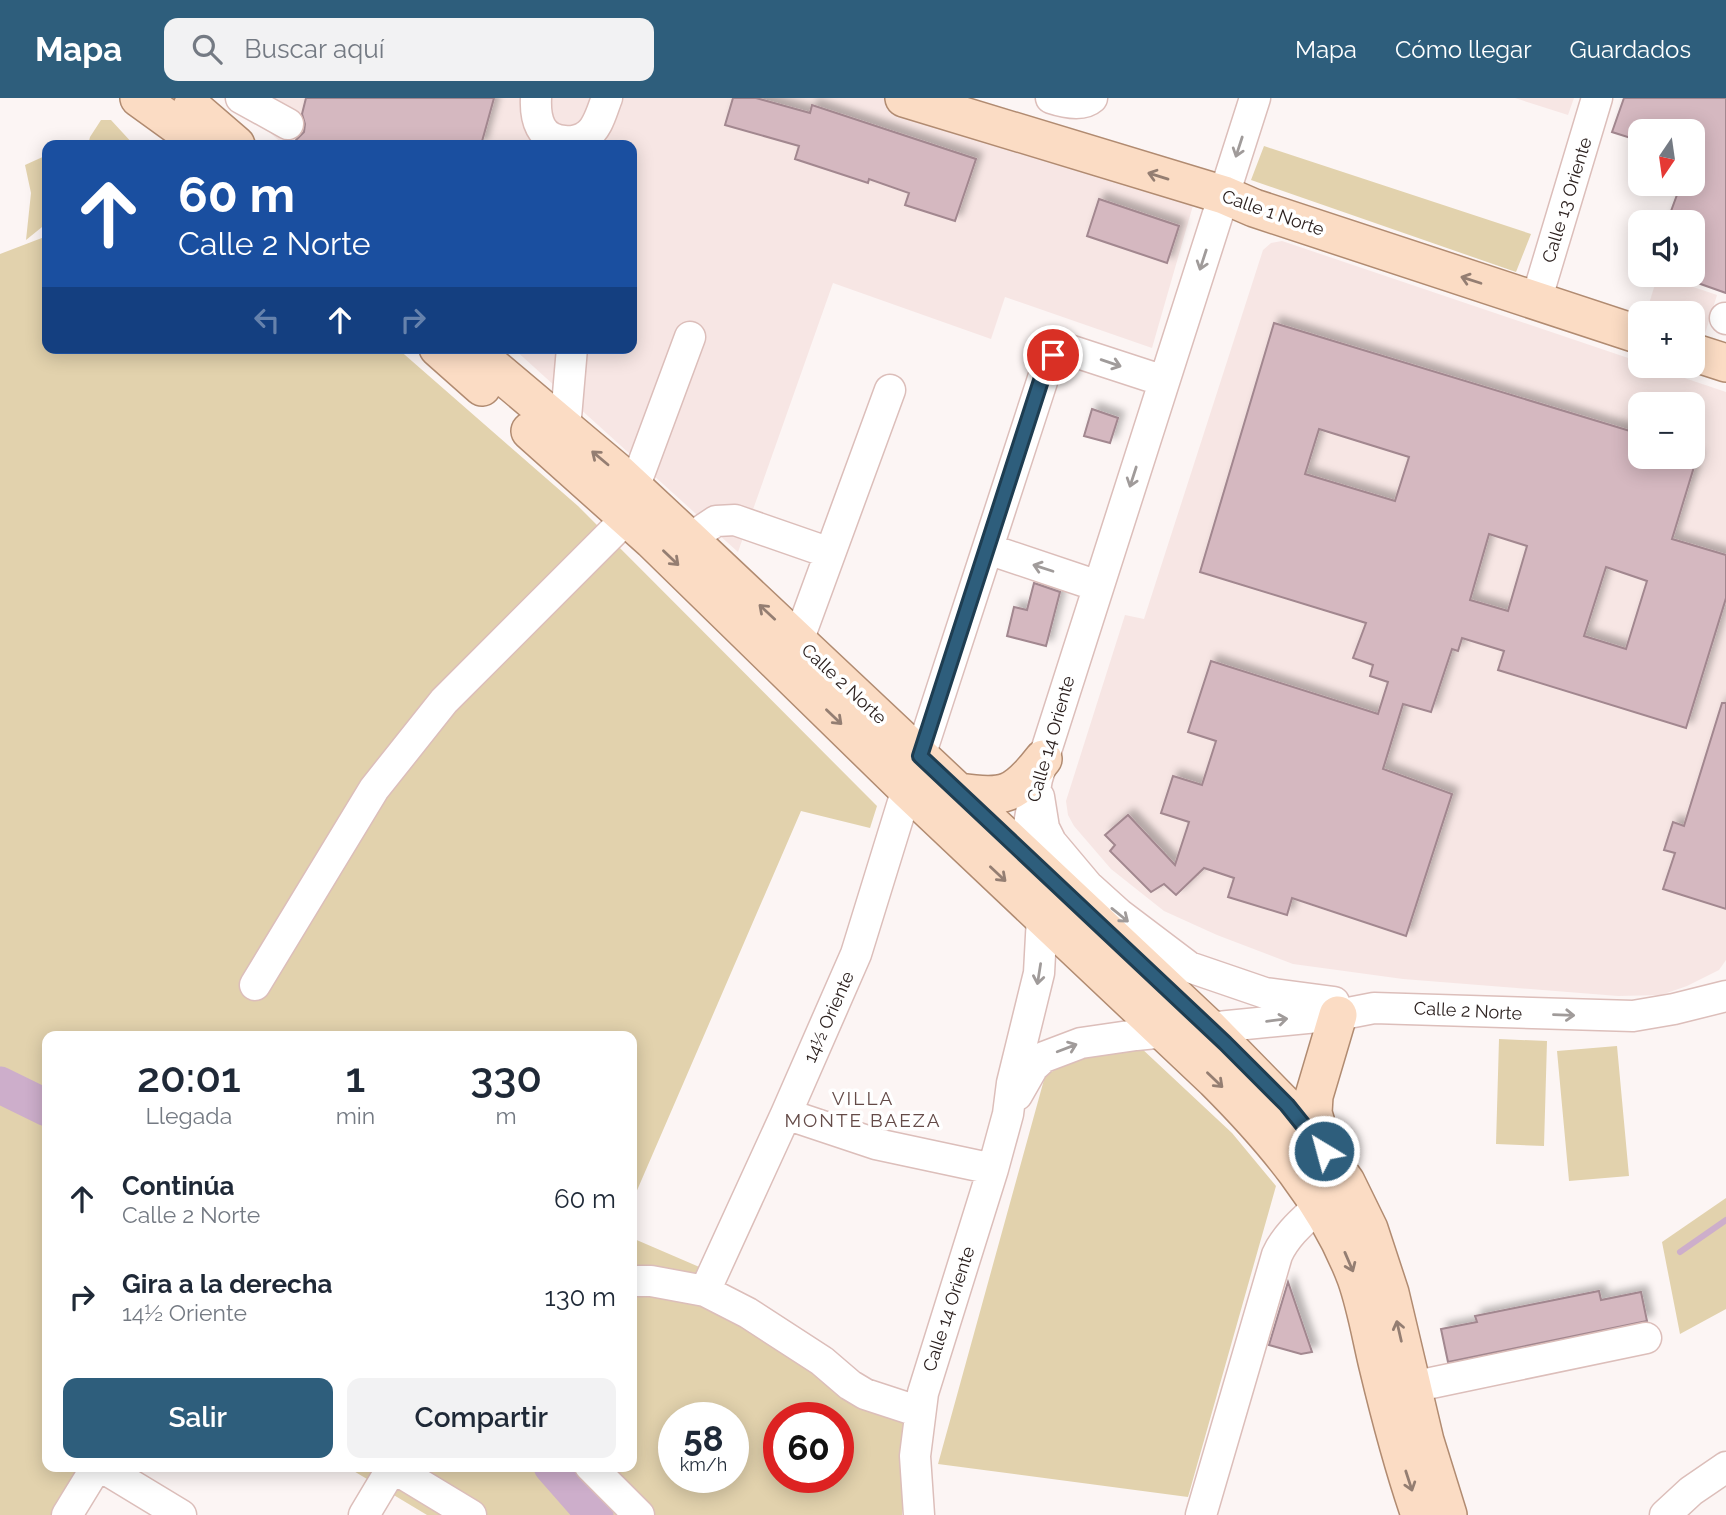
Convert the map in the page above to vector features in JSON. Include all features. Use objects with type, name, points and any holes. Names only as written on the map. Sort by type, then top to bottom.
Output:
[{"type":"main road","points":[[139,98],[197,140]]},
{"type":"main road","points":[[194,100],[231,140]]},
{"type":"main road","name":"Calle 1 Norte","points":[[916,100],[1223,195],[1267,212],[1628,331]]},
{"type":"main road","name":"Calle 2 Norte","points":[[445,354],[630,503],[914,773],[959,792],[1209,1028]]},
{"type":"main road","name":"Calle 2 Norte","points":[[477,354],[565,429],[630,503],[689,539],[798,641],[1042,917],[1165,1033]]},
{"type":"main road","points":[[1705,356],[1726,363]]},
{"type":"main road","points":[[959,792],[993,795],[1012,790],[1040,769]]},
{"type":"main road","points":[[1324,1151],[1313,1113],[1314,1096],[1338,1015]]},
{"type":"main road","points":[[1209,1028],[1287,1105],[1346,1182],[1369,1229],[1390,1293],[1434,1476],[1448,1515]]},
{"type":"main road","points":[[1165,1033],[1261,1127],[1304,1181],[1335,1233],[1356,1279],[1399,1452],[1420,1515]]},
{"type":"street","points":[[241,98],[288,124]]},
{"type":"street","points":[[536,98],[536,114],[541,129],[548,137],[561,140]]},
{"type":"street","points":[[576,140],[588,136],[607,98]]},
{"type":"street","points":[[1051,98],[1080,103],[1088,102],[1092,98]]},
{"type":"street","name":"Calle 14 Oriente","points":[[919,1515],[915,1456],[920,1412],[934,1352],[993,1169],[1040,973],[1042,917],[1029,858],[1028,826],[1040,769],[1255,98]]},
{"type":"street","name":"Calle 13 Oriente","points":[[1536,301],[1597,98]]},
{"type":"street","points":[[255,985],[382,779],[444,701],[630,503],[690,337]]},
{"type":"street","name":"14½ Oriente","points":[[708,1283],[786,1114],[866,928],[1046,365],[1058,352],[1075,351],[1164,381]]},
{"type":"street","points":[[565,429],[568,354]]},
{"type":"street","points":[[798,641],[890,390]]},
{"type":"street","points":[[689,539],[716,520],[735,520],[830,553]]},
{"type":"street","points":[[988,549],[1098,586]]},
{"type":"street","points":[[1040,769],[1044,828],[1051,842],[1108,905],[1189,967],[1265,993],[1374,1008]]},
{"type":"street","name":"Calle 2 Norte","points":[[1008,1114],[1024,1082],[1044,1057],[1081,1043],[1338,1015],[1374,1008],[1633,1016],[1726,996]]},
{"type":"street","points":[[786,1114],[876,1144],[993,1169]]},
{"type":"street","points":[[1201,1515],[1276,1255],[1282,1242],[1319,1206]]},
{"type":"street","points":[[637,1281],[708,1283],[748,1313],[822,1361],[850,1385],[865,1394],[920,1412]]},
{"type":"street","points":[[1412,1387],[1646,1338]]},
{"type":"street","points":[[1665,1515],[1691,1491],[1726,1467]]},
{"type":"street","points":[[67,1515],[94,1472]]},
{"type":"street","points":[[108,1472],[181,1515]]},
{"type":"street","points":[[364,1515],[388,1472]]},
{"type":"street","points":[[399,1472],[471,1515]]},
{"type":"street","points":[[596,1472],[639,1515]]},
{"type":"shaded area","points":[[231,98],[887,98],[1196,195],[1152,348],[1005,297],[991,339],[833,283],[738,552],[520,354],[637,354],[637,140],[278,140]]},
{"type":"shaded area","points":[[1515,98],[1574,98],[1568,115]]},
{"type":"shaded area","points":[[101,120],[111,120],[129,140],[89,140]]},
{"type":"shaded area","points":[[1264,146],[1531,234],[1516,272],[1251,180]]},
{"type":"shaded area","points":[[42,157],[42,227],[26,240],[31,193],[25,165]]},
{"type":"shaded area","points":[[42,238],[42,354],[404,354],[578,506],[877,806],[870,828],[801,811],[637,1190],[637,1031],[42,1031],[42,1472],[111,1472],[85,1515],[0,1515],[0,254]]},
{"type":"shaded area","points":[[1282,241],[1628,358],[1628,378],[1685,378],[1726,392],[1726,960],[1719,970],[1661,995],[1618,996],[1403,979],[1293,964],[1164,911],[1111,869],[1074,826],[1068,815],[1066,801],[1125,615],[1144,619],[1263,250],[1271,243]]},
{"type":"shaded area","points":[[1654,287],[1693,287],[1717,295],[1705,334],[1705,301],[1650,301]]},
{"type":"shaded area","points":[[1499,1039],[1547,1041],[1544,1146],[1496,1144]]},
{"type":"shaded area","points":[[1617,1046],[1629,1176],[1569,1181],[1557,1051]]},
{"type":"shaded area","points":[[1140,1047],[1232,1133],[1276,1186],[1188,1497],[938,1464],[1045,1076],[1069,1061]]},
{"type":"shaded area","points":[[1726,1198],[1726,1309],[1680,1334],[1662,1242]]},
{"type":"shaded area","points":[[637,1240],[704,1269],[879,1387],[909,1398],[902,1515],[427,1515],[355,1472],[637,1472]]},
{"type":"building","points":[[306,98],[494,98],[482,140],[296,140],[304,132],[302,114]]},
{"type":"building","points":[[733,98],[756,98],[810,113],[812,105],[976,159],[955,221],[905,205],[909,193],[869,179],[868,183],[795,159],[799,146],[725,125]]},
{"type":"building","points":[[1624,98],[1726,98],[1726,293],[1705,286],[1705,210],[1671,210],[1677,196],[1705,196],[1705,119],[1628,119],[1628,137],[1612,132]]},
{"type":"building","points":[[1099,199],[1179,226],[1167,263],[1087,236]]},
{"type":"building","points":[[1274,323],[1628,430],[1628,469],[1693,469],[1672,539],[1726,555],[1726,598],[1686,728],[1498,670],[1504,651],[1462,638],[1458,651],[1452,649],[1431,712],[1403,704],[1383,769],[1452,794],[1406,936],[1292,898],[1287,915],[1228,897],[1234,878],[1204,868],[1176,895],[1164,884],[1151,892],[1110,851],[1115,845],[1105,835],[1128,815],[1175,865],[1189,822],[1161,813],[1173,776],[1202,785],[1216,741],[1188,732],[1211,661],[1378,714],[1388,682],[1370,676],[1373,665],[1353,658],[1366,623],[1200,572]],"holes":[[[1319,429],[1409,457],[1395,501],[1305,474]],[[1489,534],[1527,546],[1508,611],[1470,600]],[[1606,567],[1647,581],[1626,649],[1584,636]]]},
{"type":"building","points":[[1092,409],[1118,418],[1110,443],[1084,436]]},
{"type":"building","points":[[1034,583],[1060,592],[1046,646],[1007,636],[1014,607],[1027,610]]},
{"type":"building","points":[[1722,703],[1726,703],[1726,909],[1663,889],[1675,853],[1664,850],[1673,822],[1684,826]]},
{"type":"building","points":[[1288,1282],[1312,1352],[1301,1354],[1269,1345]]},
{"type":"building","points":[[1599,1291],[1601,1300],[1641,1292],[1647,1321],[1448,1362],[1441,1329],[1477,1322],[1475,1316]]},
{"type":"waterway","points":[[0,1085],[42,1106]]},
{"type":"waterway","points":[[1680,1252],[1726,1220]]},
{"type":"waterway","points":[[557,1472],[595,1515]]},
{"type":"district","name":"VILLA MONTE BAEZA","points":[[863,1109]]},
{"type":"route","points":[[1053,355],[1046,365],[920,756],[1225,1043],[1287,1105],[1324,1151]]}]
